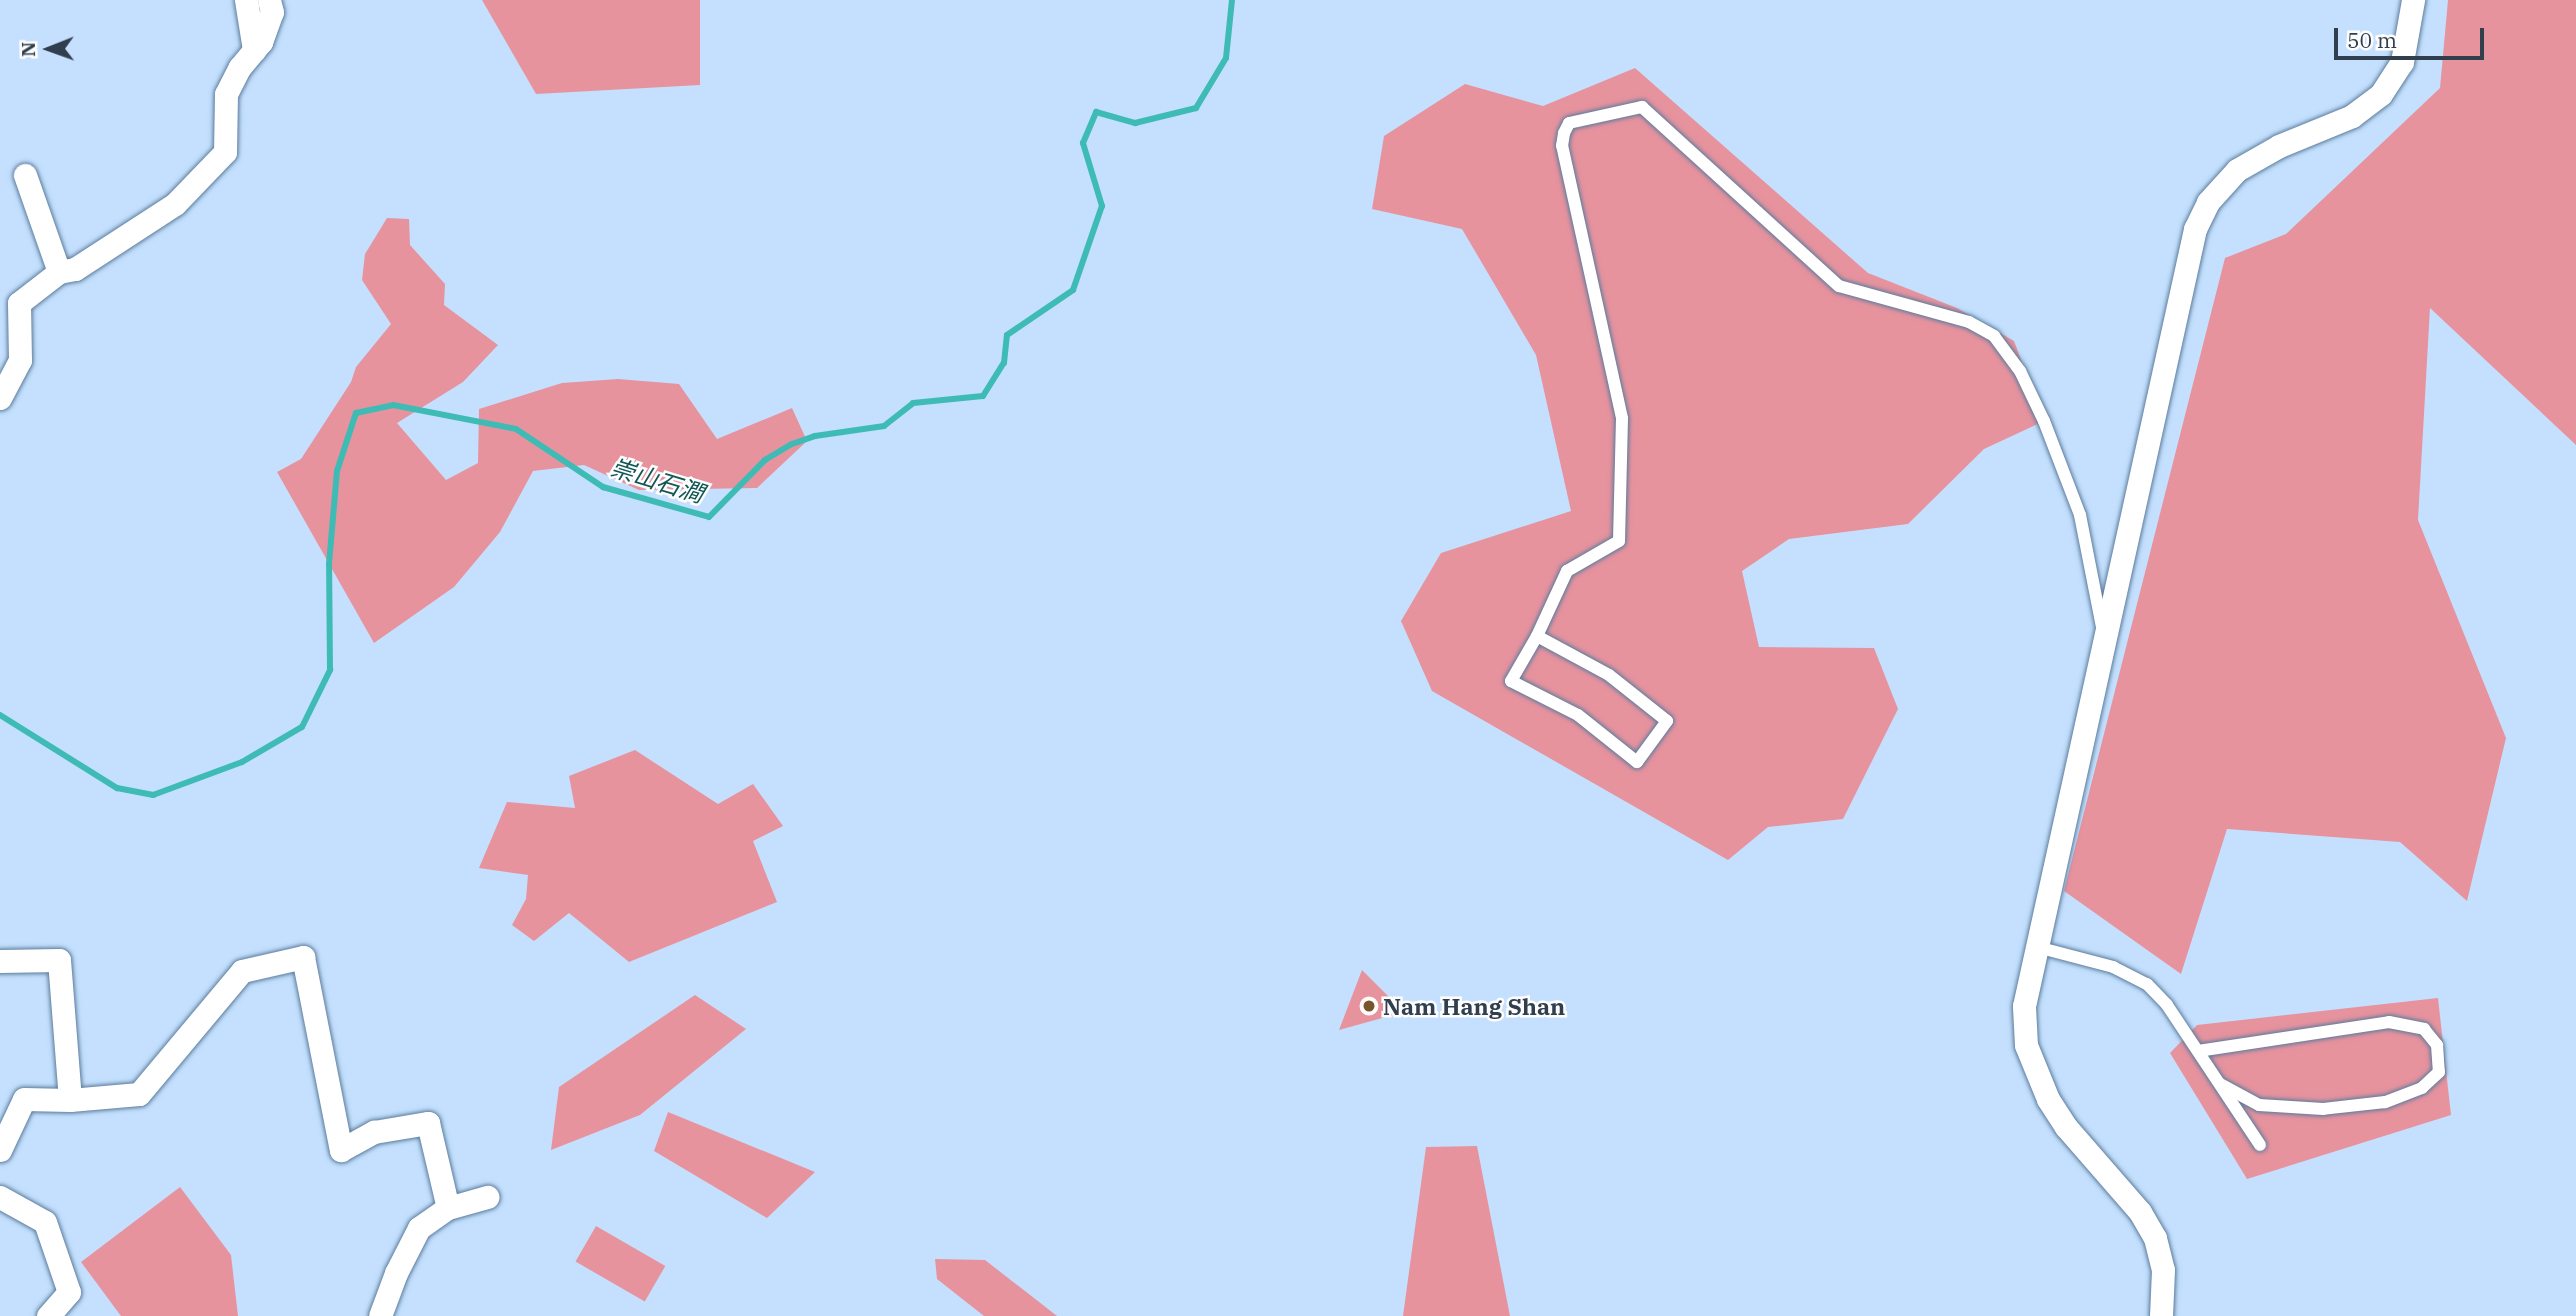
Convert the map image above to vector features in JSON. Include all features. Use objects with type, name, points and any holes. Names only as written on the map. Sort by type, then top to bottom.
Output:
[{"type":"street","points":[[246,0],[254,50]]},
{"type":"street","points":[[0,398],[20,360],[19,303],[59,272],[75,269],[175,204],[225,152],[226,94],[240,67],[261,42],[272,12],[269,0]]},
{"type":"street","points":[[2161,1316],[2163,1269],[2148,1226],[2066,1127],[2048,1099],[2030,1058],[2023,1021],[2037,947],[2190,245],[2201,215],[2217,190],[2250,161],[2296,138],[2352,116],[2381,94],[2402,62],[2413,0]]},
{"type":"street","points":[[25,175],[59,272]]},
{"type":"street","points":[[0,1150],[24,1099],[70,1100],[139,1094],[242,971],[303,957],[341,1150],[374,1132],[428,1123],[448,1208]]},
{"type":"street","points":[[0,961],[59,960],[70,1100]]},
{"type":"street","points":[[0,1197],[45,1222],[69,1292],[48,1316]]},
{"type":"street","points":[[380,1316],[396,1273],[419,1228],[448,1208],[487,1197]]},
{"type":"lane","points":[[1538,636],[1609,675],[1667,721],[1637,762],[1578,715],[1511,681],[1538,636],[1567,571],[1619,541],[1622,418],[1562,146],[1569,123],[1642,107],[1839,286],[1969,323],[1994,336],[2020,371],[2038,408],[2080,514],[2104,641]]},
{"type":"lane","points":[[2037,947],[2113,967],[2139,979],[2166,1005],[2260,1145]]},
{"type":"lane","points":[[2198,1051],[2389,1022],[2424,1029],[2437,1045],[2439,1072],[2422,1088],[2385,1102],[2323,1109],[2259,1105],[2220,1084]]},
{"type":"shaded area","points":[[482,0],[700,0],[700,85],[536,94]]},
{"type":"shaded area","points":[[2448,0],[2576,0],[2576,445],[2430,308],[2418,520],[2506,738],[2467,901],[2400,842],[2227,829],[2181,974],[2064,891],[2225,258],[2286,234],[2440,88]]},
{"type":"shaded area","points":[[1635,68],[1868,273],[1957,308],[2014,341],[2044,421],[1984,449],[1908,524],[1789,539],[1742,571],[1759,647],[1874,648],[1898,709],[1843,819],[1768,827],[1728,860],[1432,691],[1401,621],[1441,553],[1571,511],[1536,355],[1462,229],[1372,209],[1384,136],[1465,84],[1543,106]]},
{"type":"shaded area","points":[[387,218],[409,219],[410,245],[445,284],[444,305],[498,345],[463,382],[397,423],[446,480],[478,463],[479,409],[562,383],[618,379],[679,384],[717,439],[792,408],[807,441],[757,488],[639,490],[584,465],[533,471],[500,532],[454,587],[374,643],[277,472],[301,459],[351,382],[356,367],[391,324],[362,280],[365,254]]},
{"type":"shaded area","points":[[635,750],[718,804],[753,784],[783,826],[753,841],[777,902],[629,962],[569,913],[534,941],[512,925],[526,899],[528,875],[479,868],[507,802],[575,808],[569,776]]},
{"type":"shaded area","points":[[1362,970],[1404,1012],[1339,1030]]},
{"type":"shaded area","points":[[695,995],[746,1029],[640,1115],[551,1150],[559,1087]]},
{"type":"shaded area","points":[[2438,998],[2451,1115],[2247,1179],[2170,1053],[2197,1025]]},
{"type":"shaded area","points":[[668,1112],[815,1172],[767,1218],[654,1151]]},
{"type":"shaded area","points":[[1477,1146],[1510,1316],[1403,1316],[1426,1147]]},
{"type":"shaded area","points":[[180,1187],[231,1255],[238,1316],[121,1316],[81,1262]]},
{"type":"shaded area","points":[[596,1226],[665,1266],[645,1302],[576,1262]]},
{"type":"shaded area","points":[[935,1259],[985,1260],[1057,1316],[984,1316],[937,1279]]},
{"type":"waterway","name":"崇山石澗","points":[[0,715],[117,788],[153,795],[242,762],[302,727],[330,670],[329,564],[337,471],[356,413],[393,405],[516,429],[603,487],[709,517],[765,460],[792,444],[815,436],[884,426],[913,403],[983,396],[1004,363],[1007,335],[1073,290],[1102,206],[1083,143],[1096,112],[1135,123],[1196,108],[1226,58],[1232,0]]},
{"type":"place","name":"Nam Hang Shan","points":[[1369,1006]]}]
